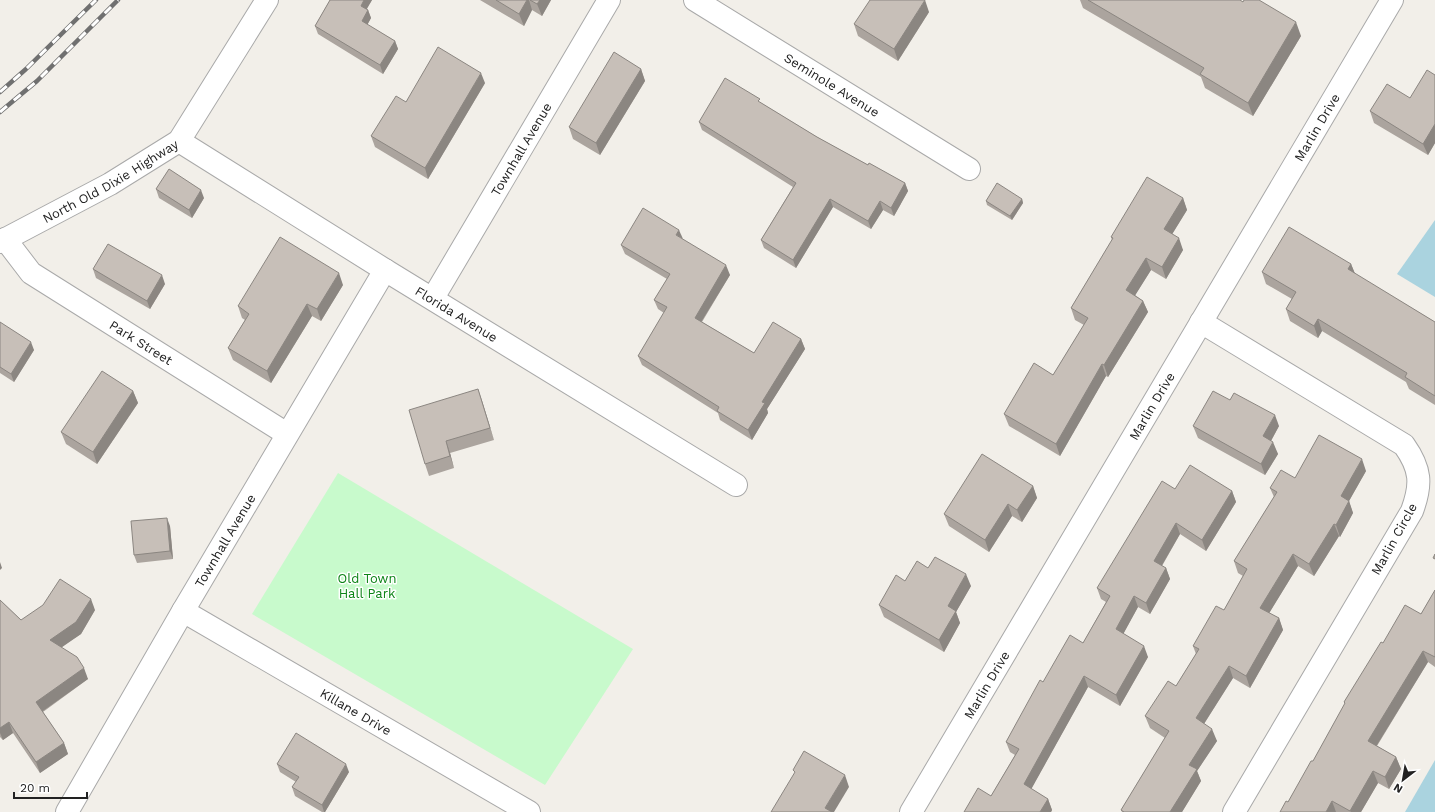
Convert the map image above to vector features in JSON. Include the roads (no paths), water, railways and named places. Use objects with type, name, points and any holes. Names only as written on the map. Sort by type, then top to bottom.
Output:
[{"type":"street","name":"North Old Dixie Highway","points":[[3,241],[110,184],[179,140],[267,0]]},
{"type":"street","name":"Townhall Avenue","points":[[433,298],[609,0]]},
{"type":"street","name":"Seminole Avenue","points":[[695,0],[969,170]]},
{"type":"street","name":"Marlin Drive","points":[[911,812],[1392,0]]},
{"type":"street","name":"Florida Avenue","points":[[179,140],[385,270],[736,485]]},
{"type":"street","name":"Park Street","points":[[3,241],[31,274],[287,434]]},
{"type":"street","name":"Townhall Avenue","points":[[67,812],[183,611],[385,270]]},
{"type":"street","name":"Marlin Circle","points":[[1201,322],[1404,445],[1414,460],[1419,477],[1418,495],[1412,512],[1234,812]]},
{"type":"street","name":"Killane Drive","points":[[183,611],[529,812]]},
{"type":"water","points":[[1435,220],[1435,297],[1397,274]]},
{"type":"water","points":[[1435,760],[1435,812],[1405,812]]},
{"type":"railway","points":[[0,92],[26,69],[96,0]]},
{"type":"railway","points":[[0,112],[37,81],[118,0]]},
{"type":"park label","name":"Old Town Hall Park","points":[[367,586]]}]
